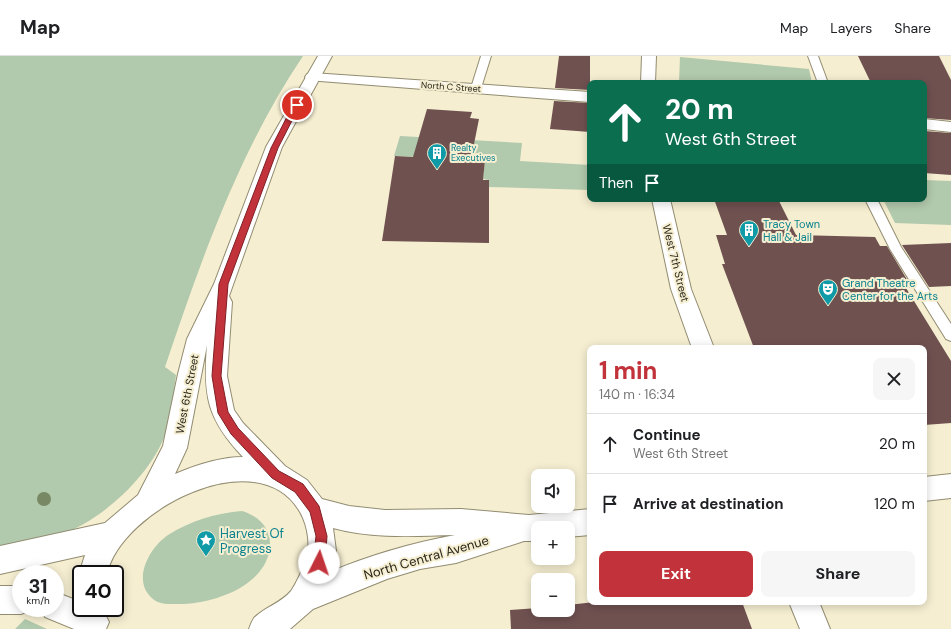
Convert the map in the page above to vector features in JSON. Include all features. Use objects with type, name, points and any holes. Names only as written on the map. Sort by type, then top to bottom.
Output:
[{"type":"street","name":"West 6th Street","points":[[148,502],[175,448],[181,424],[189,374],[198,339],[224,284],[274,148],[325,56]]},
{"type":"street","points":[[648,80],[649,56]]},
{"type":"street","name":"North C Street","points":[[312,77],[587,97]]},
{"type":"street","points":[[927,124],[951,127]]},
{"type":"street","name":"West 7th Street","points":[[662,202],[681,289],[702,345]]},
{"type":"street","name":"West 6th Street","points":[[224,284],[216,376],[223,413],[234,431],[276,474]]},
{"type":"street","points":[[94,565],[95,560],[111,535],[148,502],[192,480],[217,472],[240,469],[276,474],[299,488],[315,510],[321,536],[319,563],[302,599],[272,626]]},
{"type":"street","points":[[927,489],[951,486]]},
{"type":"street","name":"North Central Avenue","points":[[315,510],[349,519],[385,523],[461,522],[529,528]]},
{"type":"street","name":"North Central Avenue","points":[[302,599],[336,584],[387,565],[420,556],[456,549],[529,528],[587,522]]},
{"type":"street","points":[[0,560],[33,554],[111,535]]},
{"type":"street","points":[[0,600],[12,600]]},
{"type":"street","points":[[805,605],[815,629]]},
{"type":"street","points":[[64,610],[94,620]]},
{"type":"lane","points":[[476,88],[486,56]]},
{"type":"lane","points":[[813,56],[822,80]]},
{"type":"lane","points":[[872,202],[896,249],[951,335]]},
{"type":"green space","points":[[0,56],[303,56],[280,92],[241,168],[193,287],[165,367],[176,375],[169,420],[165,435],[158,450],[136,481],[107,508],[92,519],[60,535],[0,547]]},
{"type":"green space","points":[[680,57],[809,69],[811,80],[679,80]]},
{"type":"green space","points":[[400,136],[522,143],[520,161],[587,165],[587,190],[489,187],[489,180],[483,179],[485,160],[394,156]]},
{"type":"green space","points":[[927,180],[951,181],[951,225],[895,223],[884,202],[927,202]]},
{"type":"green space","points":[[242,511],[254,516],[263,524],[268,532],[270,542],[269,553],[265,563],[250,581],[226,595],[197,603],[169,604],[153,599],[147,592],[143,583],[143,574],[149,556],[161,541],[176,530],[194,522],[213,516]]},
{"type":"green space","points":[[25,619],[47,629],[15,629]]},
{"type":"building","points":[[559,56],[590,56],[590,80],[587,80],[587,90],[555,88]]},
{"type":"building","points":[[858,56],[939,56],[951,80],[951,120],[927,118],[927,80],[870,80]]},
{"type":"building","points":[[554,101],[587,103],[587,132],[550,129]]},
{"type":"building","points":[[427,109],[472,112],[470,118],[479,119],[471,159],[485,160],[483,180],[489,180],[489,243],[382,241],[395,156],[413,157]]},
{"type":"building","points":[[927,131],[951,133],[951,175],[927,173]]},
{"type":"building","name":"Grand Theatre Center for the Arts","points":[[715,202],[780,202],[796,235],[875,237],[880,246],[887,246],[912,288],[906,288],[951,361],[951,423],[927,425],[927,345],[753,345],[722,264],[725,264],[716,235],[727,235]]},
{"type":"building","points":[[951,243],[951,286],[929,287],[902,245]]},
{"type":"building","points":[[587,603],[587,605],[743,605],[752,629],[511,629],[510,610],[531,608],[531,617],[575,617],[575,604]]},
{"type":"place","name":"Realty Executives","points":[[437,170]]},
{"type":"place","name":"Tracy Town Hall & Jail","points":[[749,247]]},
{"type":"place","name":"Grand Theatre Center for the Arts","points":[[828,306]]},
{"type":"place","name":"Harvest Of Progress","points":[[206,557]]},
{"type":"route","points":[[297,105],[274,148],[248,215],[224,284],[217,345],[216,376],[223,413],[234,431],[276,474],[299,488],[315,510],[321,536],[319,563]]}]
